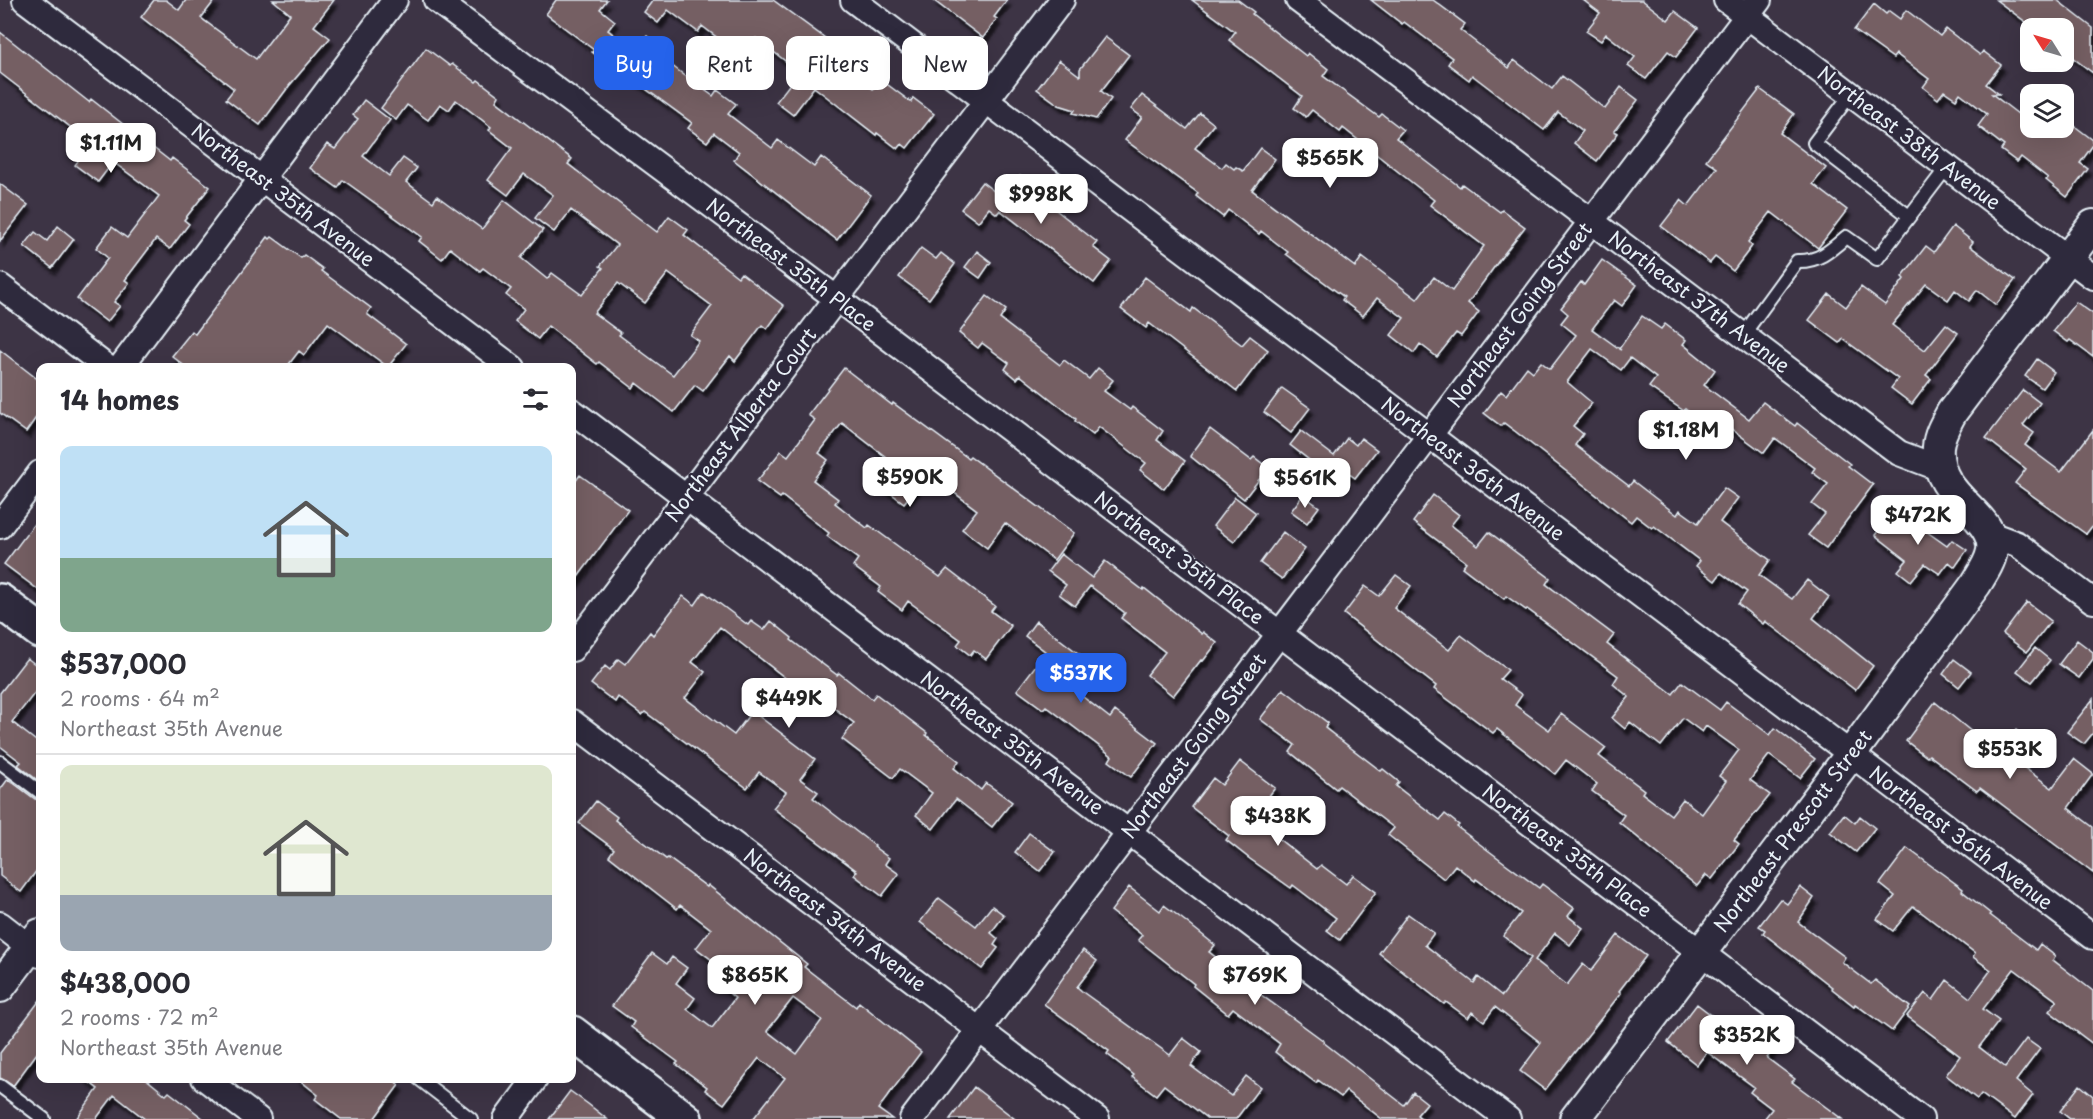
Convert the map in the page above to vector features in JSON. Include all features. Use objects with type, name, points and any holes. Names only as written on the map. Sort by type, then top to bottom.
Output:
[{"type":"main road","points":[[0,601],[36,628]]},
{"type":"main road","points":[[576,1036],[686,1119]]},
{"type":"street","name":"Northeast 35th Avenue","points":[[24,0],[506,363]]},
{"type":"street","points":[[124,363],[395,0]]},
{"type":"street","name":"Northeast 35th Place","points":[[436,0],[836,298],[1921,1119]]},
{"type":"street","name":"Northeast 36th Avenue","points":[[853,0],[2093,937]]},
{"type":"street","name":"Northeast Alberta Court","points":[[576,644],[1062,0]]},
{"type":"street","name":"Northeast 37th Avenue","points":[[1298,0],[1899,453],[1941,469]]},
{"type":"street","name":"Northeast 38th Avenue","points":[[1726,0],[1753,8],[1851,94],[2093,277]]},
{"type":"street","name":"Northeast Going Street","points":[[912,1119],[1753,8]]},
{"type":"street","points":[[2093,225],[1952,412],[1938,446],[1941,469],[1948,486],[1985,525],[1990,534],[2017,544],[2093,601]]},
{"type":"street","points":[[0,286],[101,363]]},
{"type":"street","name":"Northeast 35th Avenue","points":[[576,414],[1508,1119]]},
{"type":"street","points":[[0,526],[36,478]]},
{"type":"street","name":"Northeast Prescott Street","points":[[1575,1119],[1851,754],[1976,584],[1992,550],[1990,534]]},
{"type":"street","name":"Northeast 34th Avenue","points":[[576,725],[1097,1119]]},
{"type":"street","points":[[0,924],[36,944]]},
{"type":"street","points":[[0,987],[36,946]]},
{"type":"street","points":[[211,1083],[258,1119]]},
{"type":"street","points":[[506,1119],[532,1083]]},
{"type":"lane","points":[[1851,94],[1814,143],[1909,216]]},
{"type":"lane","points":[[1743,335],[1797,261],[1819,258],[1846,237],[1876,259],[1947,166]]},
{"type":"lane","points":[[0,762],[36,789]]},
{"type":"lane","points":[[424,1083],[471,1119]]},
{"type":"lane","points":[[0,1086],[44,1119]]},
{"type":"building","points":[[154,0],[166,0],[179,10],[186,0],[215,0],[201,18],[256,59],[290,14],[273,0],[334,0],[314,26],[330,38],[289,86],[260,125],[226,99],[234,89],[141,17]]},
{"type":"building","points":[[556,0],[607,0],[600,9],[615,21],[608,30],[616,36],[594,36],[594,50],[546,14]]},
{"type":"building","points":[[653,0],[773,0],[822,36],[786,36],[786,62],[774,52],[774,36],[715,36],[702,26],[698,32],[668,10],[658,23],[644,12]]},
{"type":"building","points":[[933,0],[1007,0],[994,17],[997,19],[984,36],[980,36]]},
{"type":"building","points":[[1192,0],[1238,0],[1254,12],[1252,14],[1306,56],[1308,53],[1328,69],[1323,76],[1379,117],[1382,114],[1403,130],[1396,138],[1460,187],[1462,184],[1525,227],[1468,303],[1479,312],[1461,336],[1456,333],[1437,357],[1420,344],[1414,353],[1391,335],[1404,318],[1377,298],[1363,316],[1342,300],[1344,297],[1286,254],[1288,252],[1261,231],[1259,234],[1228,210],[1223,217],[1196,196],[1198,193],[1125,140],[1142,117],[1131,109],[1142,95],[1187,129],[1200,113],[1214,124],[1195,148],[1222,168],[1226,163],[1234,169],[1236,167],[1243,171],[1260,148],[1275,159],[1252,190],[1355,267],[1362,257],[1417,299],[1434,277],[1452,291],[1484,246],[1430,205],[1434,200],[1343,128],[1340,132],[1312,110],[1306,117],[1294,108],[1302,96],[1229,40],[1235,32]]},
{"type":"building","points":[[1371,0],[1433,0],[1465,24],[1460,30],[1509,68],[1514,60],[1552,89],[1562,76],[1605,109],[1621,87],[1638,100],[1614,131],[1618,133],[1597,161],[1574,143],[1583,131],[1558,112],[1544,130],[1472,75],[1469,80],[1448,64],[1452,58]]},
{"type":"building","points":[[1583,0],[1642,0],[1668,20],[1675,11],[1698,28],[1676,57],[1668,51],[1646,79],[1628,66],[1635,57],[1606,34],[1601,41],[1586,31],[1600,13]]},
{"type":"building","points":[[1996,0],[2057,0],[2093,28],[2093,73],[2074,59],[2074,18],[2020,18]]},
{"type":"building","points":[[1874,4],[1886,14],[1889,11],[1900,19],[1906,10],[1940,36],[1946,29],[1980,55],[1983,51],[2001,65],[1986,84],[1999,94],[1992,94],[2020,116],[2020,138],[2074,138],[2074,126],[2093,140],[2093,145],[2080,163],[2088,169],[2067,197],[2046,180],[2048,178],[2021,157],[2017,162],[2001,150],[2004,146],[1978,126],[1987,114],[1960,93],[1956,99],[1944,91],[1938,99],[1923,87],[1929,79],[1896,54],[1893,58],[1854,30]]},
{"type":"building","points":[[0,32],[89,102],[91,99],[170,161],[172,158],[210,187],[184,220],[189,224],[170,249],[156,239],[125,280],[129,283],[114,302],[120,306],[107,322],[77,299],[108,258],[96,248],[112,227],[127,238],[159,196],[113,162],[98,182],[75,165],[91,143],[0,73]]},
{"type":"building","points":[[1105,37],[1129,55],[1101,91],[1111,99],[1096,119],[1073,113],[1075,110],[1059,105],[1037,89],[1059,60],[1080,76],[1080,69]]},
{"type":"building","points":[[426,48],[450,66],[452,64],[499,96],[496,101],[572,159],[568,164],[657,232],[669,216],[688,230],[684,235],[738,277],[741,273],[784,306],[767,329],[762,325],[735,361],[730,356],[703,391],[695,385],[674,412],[636,383],[633,388],[599,362],[597,364],[548,326],[538,339],[515,321],[524,309],[506,295],[511,289],[483,268],[480,271],[450,248],[442,259],[419,241],[422,237],[343,180],[338,188],[310,168],[327,144],[335,149],[358,119],[353,115],[364,100],[390,120],[363,156],[389,176],[403,158],[417,168],[406,182],[433,202],[437,196],[482,229],[504,200],[543,230],[521,258],[547,279],[552,273],[582,295],[603,268],[600,266],[617,245],[571,210],[554,232],[535,218],[553,195],[524,174],[508,195],[488,180],[512,148],[489,130],[491,127],[456,100],[449,110],[440,104],[428,120],[407,105],[396,120],[381,108]],"holes":[[[668,273],[712,306],[690,335],[699,341],[673,375],[619,335],[621,333],[594,313],[618,283],[645,303]]]},
{"type":"building","points":[[674,67],[686,76],[686,90],[705,90],[713,96],[717,90],[736,104],[728,114],[772,148],[778,140],[814,167],[821,157],[871,195],[837,240],[734,160],[739,152],[714,133],[707,142],[688,128],[692,123],[647,90],[674,90]]},
{"type":"building","points":[[890,86],[911,102],[913,98],[934,114],[907,148],[902,144],[898,149],[877,133],[876,135],[818,90],[890,90]]},
{"type":"building","points":[[786,89],[812,90],[793,115],[776,102]]},
{"type":"building","points":[[1760,89],[1794,114],[1780,133],[1826,168],[1813,184],[1847,210],[1818,248],[1771,212],[1748,242],[1752,246],[1733,271],[1715,257],[1710,263],[1661,226],[1681,200],[1688,206],[1717,168],[1706,160]]},
{"type":"building","points":[[1020,176],[1032,186],[1029,189],[1097,242],[1093,247],[1111,261],[1094,283],[1000,210],[997,214],[989,208],[978,222],[961,209],[982,182],[1003,198]]},
{"type":"building","points":[[0,184],[28,205],[0,241]]},
{"type":"building","points":[[58,226],[74,239],[52,268],[24,246],[35,232],[47,241]]},
{"type":"building","points":[[1953,226],[1973,242],[1970,246],[2015,280],[1996,305],[1977,290],[1969,301],[1955,290],[1948,300],[1926,284],[1892,325],[1925,350],[1946,324],[1958,333],[1926,375],[1931,379],[1912,404],[1891,388],[1898,379],[1843,339],[1840,343],[1809,320],[1829,294],[1846,307],[1861,287],[1885,305],[1904,279],[1902,277],[1926,246],[1934,252]]},
{"type":"building","points":[[268,237],[270,239],[272,237],[301,258],[304,255],[323,269],[321,271],[371,308],[367,314],[406,344],[391,363],[383,363],[328,323],[304,355],[299,351],[290,363],[181,363],[172,356],[192,331],[195,334]]},
{"type":"building","points":[[921,248],[936,259],[941,253],[955,264],[929,299],[899,277]]},
{"type":"building","points":[[977,251],[991,262],[980,278],[965,267]]},
{"type":"building","points":[[1602,260],[1637,285],[1622,306],[1614,300],[1592,329],[1619,349],[1642,316],[1661,329],[1665,324],[1686,340],[1683,344],[1715,370],[1704,385],[1749,419],[1763,402],[1795,426],[1797,423],[1873,485],[1826,548],[1808,535],[1825,514],[1812,504],[1828,484],[1812,472],[1815,468],[1775,438],[1764,453],[1726,425],[1719,435],[1685,409],[1684,411],[1649,387],[1656,378],[1630,358],[1621,370],[1592,349],[1567,382],[1592,403],[1573,426],[1583,434],[1575,445],[1629,486],[1633,481],[1677,515],[1680,510],[1698,523],[1724,488],[1738,498],[1720,522],[1770,560],[1759,575],[1792,599],[1807,580],[1829,597],[1813,618],[1873,666],[1855,690],[1765,621],[1763,624],[1738,604],[1747,592],[1721,573],[1715,581],[1696,566],[1700,561],[1654,526],[1652,528],[1636,516],[1631,522],[1504,423],[1501,426],[1484,413],[1501,391],[1506,395],[1527,367],[1533,372],[1541,362],[1550,369],[1576,335],[1561,323],[1568,314],[1561,308],[1581,282],[1584,285]]},
{"type":"building","points":[[1145,277],[1191,312],[1193,308],[1242,345],[1250,336],[1268,350],[1237,391],[1149,323],[1146,328],[1121,309]]},
{"type":"building","points":[[987,296],[1006,310],[1000,319],[1060,365],[1064,360],[1089,379],[1098,368],[1113,380],[1104,391],[1130,410],[1132,407],[1163,431],[1157,440],[1185,461],[1164,489],[1140,470],[1146,463],[1099,427],[1093,435],[1020,375],[1017,379],[1005,369],[1009,363],[982,343],[978,348],[959,333]]},
{"type":"building","points":[[2076,302],[2093,314],[2093,357],[2053,331]]},
{"type":"building","points":[[0,350],[36,378],[36,418],[26,432],[0,413]]},
{"type":"building","points":[[2037,359],[2054,372],[2042,388],[2025,376]]},
{"type":"building","points":[[844,368],[892,405],[893,403],[968,458],[970,456],[1074,533],[1054,560],[1005,523],[987,548],[962,529],[977,510],[928,473],[904,503],[884,488],[900,468],[842,423],[819,453],[828,460],[813,480],[838,499],[835,503],[867,528],[869,525],[940,577],[947,569],[995,606],[991,611],[1011,626],[986,659],[974,650],[970,655],[957,645],[961,640],[908,601],[902,610],[878,592],[881,587],[853,566],[858,559],[827,536],[829,533],[782,496],[780,498],[757,481],[781,451],[788,456],[815,420],[808,415]]},
{"type":"building","points":[[1282,388],[1310,408],[1291,433],[1264,412]]},
{"type":"building","points":[[2023,390],[2040,403],[2023,425],[2034,433],[2025,445],[2061,472],[2093,430],[2093,525],[2086,534],[2015,483],[2026,469],[1986,438]]},
{"type":"building","points":[[1210,429],[1251,460],[1254,457],[1268,468],[1244,499],[1190,456]]},
{"type":"building","points":[[1301,431],[1334,456],[1347,438],[1356,445],[1361,438],[1377,450],[1355,478],[1348,473],[1340,484],[1290,445]]},
{"type":"building","points":[[580,475],[628,510],[576,580],[576,480]]},
{"type":"building","points":[[1303,495],[1319,507],[1307,523],[1291,511]]},
{"type":"building","points":[[1433,495],[1459,515],[1451,525],[1478,546],[1489,532],[1550,578],[1546,584],[1614,635],[1607,644],[1673,694],[1682,682],[1720,710],[1726,702],[1770,735],[1775,728],[1815,759],[1800,778],[1769,755],[1750,780],[1770,795],[1734,840],[1739,844],[1712,879],[1706,875],[1697,886],[1619,822],[1624,815],[1592,791],[1597,784],[1566,760],[1555,774],[1497,729],[1493,733],[1434,689],[1436,686],[1344,614],[1365,586],[1379,596],[1396,575],[1411,586],[1394,608],[1449,650],[1461,635],[1508,670],[1500,679],[1522,695],[1515,705],[1549,730],[1561,714],[1606,748],[1599,756],[1644,790],[1642,793],[1671,815],[1683,799],[1702,814],[1726,781],[1719,776],[1739,750],[1706,726],[1702,732],[1683,718],[1661,746],[1630,722],[1625,729],[1612,718],[1629,697],[1613,684],[1618,676],[1527,609],[1506,596],[1504,599],[1462,567],[1466,562],[1413,522]]},
{"type":"building","points":[[1235,497],[1256,513],[1234,542],[1213,526]]},
{"type":"building","points":[[1895,509],[1947,546],[1952,540],[1967,550],[1955,567],[1949,562],[1940,574],[1925,564],[1911,581],[1898,571],[1907,560],[1875,535]]},
{"type":"building","points":[[36,521],[36,588],[4,564]]},
{"type":"building","points":[[1283,532],[1305,549],[1282,579],[1260,563]]},
{"type":"building","points":[[1061,554],[1092,578],[1105,561],[1217,643],[1173,696],[1147,675],[1165,652],[1121,618],[1125,613],[1090,586],[1075,606],[1059,594],[1066,585],[1048,571]]},
{"type":"building","points":[[704,592],[748,625],[751,621],[764,630],[771,621],[792,638],[791,640],[837,675],[839,673],[872,699],[876,694],[927,733],[926,735],[959,761],[954,768],[981,790],[986,783],[1012,802],[992,827],[956,799],[933,829],[916,815],[932,793],[900,769],[893,778],[842,739],[854,723],[814,693],[811,698],[720,627],[692,662],[705,672],[685,698],[734,735],[752,711],[815,759],[800,779],[818,792],[813,798],[889,858],[885,864],[899,874],[882,896],[854,875],[857,871],[773,808],[786,792],[759,772],[747,788],[645,712],[642,715],[618,697],[615,702],[591,684],[605,666],[610,670],[618,659],[625,664],[650,632],[653,635],[683,596],[695,605]]},
{"type":"building","points":[[2027,602],[2051,621],[2027,652],[2003,634]]},
{"type":"building","points":[[1036,621],[1083,657],[1064,682],[1110,718],[1115,711],[1157,743],[1131,777],[1109,761],[1112,756],[1046,706],[1043,709],[1017,690],[1046,652],[1025,636]]},
{"type":"building","points":[[2077,640],[2093,652],[2093,659],[2079,678],[2059,664]]},
{"type":"building","points":[[2035,648],[2050,660],[2032,682],[2017,671]]},
{"type":"building","points":[[27,658],[36,665],[36,691],[12,722],[36,741],[36,779],[18,765],[21,762],[0,746],[0,693]]},
{"type":"building","points":[[1954,659],[1971,672],[1959,687],[1943,674]]},
{"type":"building","points":[[1283,689],[1328,723],[1325,728],[1381,771],[1383,769],[1399,782],[1396,786],[1440,820],[1445,814],[1459,825],[1457,827],[1539,888],[1542,884],[1574,908],[1568,916],[1583,928],[1570,945],[1555,933],[1535,960],[1567,985],[1583,964],[1591,971],[1618,935],[1646,956],[1619,991],[1621,993],[1545,1090],[1520,1071],[1541,1043],[1495,1007],[1484,1021],[1472,1012],[1468,1018],[1446,1002],[1444,1004],[1379,953],[1408,914],[1434,933],[1425,945],[1474,983],[1478,977],[1502,996],[1531,958],[1503,936],[1521,913],[1455,865],[1444,879],[1388,835],[1394,828],[1339,786],[1336,789],[1290,752],[1295,745],[1260,719]]},
{"type":"building","points":[[2093,699],[2093,733],[2084,744],[2067,732]]},
{"type":"building","points":[[1935,702],[1983,741],[1988,734],[2004,747],[2016,730],[2033,743],[2018,763],[2052,788],[2074,759],[2093,774],[2068,808],[2093,827],[2093,873],[1980,788],[1977,791],[1906,741]]},
{"type":"building","points":[[1240,761],[1275,788],[1252,818],[1317,869],[1321,865],[1346,884],[1353,875],[1376,892],[1340,940],[1327,930],[1336,918],[1293,885],[1291,888],[1250,859],[1226,840],[1229,836],[1191,807],[1213,778],[1222,785]]},
{"type":"building","points":[[8,779],[36,799],[36,871],[21,892],[0,876],[0,790]]},
{"type":"building","points":[[596,801],[617,817],[615,820],[666,859],[668,858],[707,887],[708,885],[807,964],[804,967],[856,1007],[859,1002],[921,1052],[878,1109],[892,1119],[753,1119],[785,1078],[759,1058],[724,1104],[705,1090],[707,1087],[676,1064],[678,1062],[631,1027],[634,1022],[612,1006],[652,953],[667,964],[672,957],[687,968],[676,983],[695,998],[687,1009],[712,1028],[735,998],[722,987],[731,974],[696,948],[711,929],[680,905],[677,909],[609,856],[614,849],[579,823]],"holes":[[[793,998],[822,1020],[797,1054],[767,1031]]]},
{"type":"building","points":[[1844,814],[1855,823],[1860,816],[1875,828],[1856,852],[1830,832]]},
{"type":"building","points":[[1029,833],[1055,852],[1040,871],[1015,852]]},
{"type":"building","points":[[1907,848],[1963,889],[1962,891],[1990,915],[2036,950],[2040,944],[2055,956],[2053,960],[2093,991],[2093,1044],[2049,1011],[2057,1001],[2014,969],[1983,1009],[1999,1021],[1979,1047],[2005,1067],[2026,1039],[2040,1049],[2016,1081],[2033,1095],[2015,1119],[1981,1094],[1977,1099],[1946,1075],[1960,1056],[1907,1016],[1925,993],[1933,1000],[1947,980],[1970,998],[1991,970],[1973,957],[1975,953],[1913,906],[1893,931],[1877,919],[1895,896],[1880,884]]},
{"type":"building","points":[[1129,887],[1160,911],[1164,905],[1185,921],[1215,945],[1209,952],[1251,984],[1249,986],[1324,1041],[1404,1105],[1413,1092],[1427,1103],[1417,1115],[1422,1119],[1382,1119],[1346,1091],[1341,1097],[1318,1080],[1316,1083],[1275,1052],[1280,1044],[1233,1008],[1228,1014],[1138,940],[1142,935],[1111,911]]},
{"type":"building","points":[[1800,887],[1814,898],[1798,922],[1845,957],[1842,962],[1871,984],[1875,980],[1910,1007],[1892,1031],[1855,1004],[1854,1006],[1763,933],[1765,930],[1759,926],[1780,899],[1787,904]]},
{"type":"building","points":[[939,898],[976,926],[992,906],[1004,915],[991,933],[998,939],[994,945],[998,948],[982,969],[920,922]]},
{"type":"building","points":[[1083,950],[1097,961],[1077,987],[1084,993],[1170,1055],[1183,1038],[1201,1052],[1191,1066],[1231,1096],[1246,1076],[1260,1087],[1236,1119],[1208,1119],[1164,1085],[1156,1095],[1107,1054],[1109,1051],[1044,1004]]},
{"type":"building","points":[[1697,1004],[1748,1043],[1754,1035],[1773,1049],[1767,1058],[1795,1079],[1792,1082],[1842,1119],[1764,1119],[1772,1109],[1750,1092],[1754,1087],[1707,1052],[1697,1065],[1668,1042]]},
{"type":"building","points":[[36,1005],[36,1054],[13,1086],[0,1078],[0,1053]]},
{"type":"building","points":[[90,1083],[151,1083],[166,1095],[169,1092],[204,1119],[145,1119],[114,1095],[96,1119],[76,1119],[98,1089]]},
{"type":"building","points":[[303,1083],[397,1083],[399,1085],[374,1119],[341,1119],[315,1099],[318,1095]]},
{"type":"building","points":[[2080,1085],[2093,1096],[2093,1119],[2070,1119],[2060,1111]]},
{"type":"building","points":[[974,1087],[1015,1119],[950,1119]]},
{"type":"building","points":[[570,1091],[588,1104],[607,1119],[549,1119]]}]
